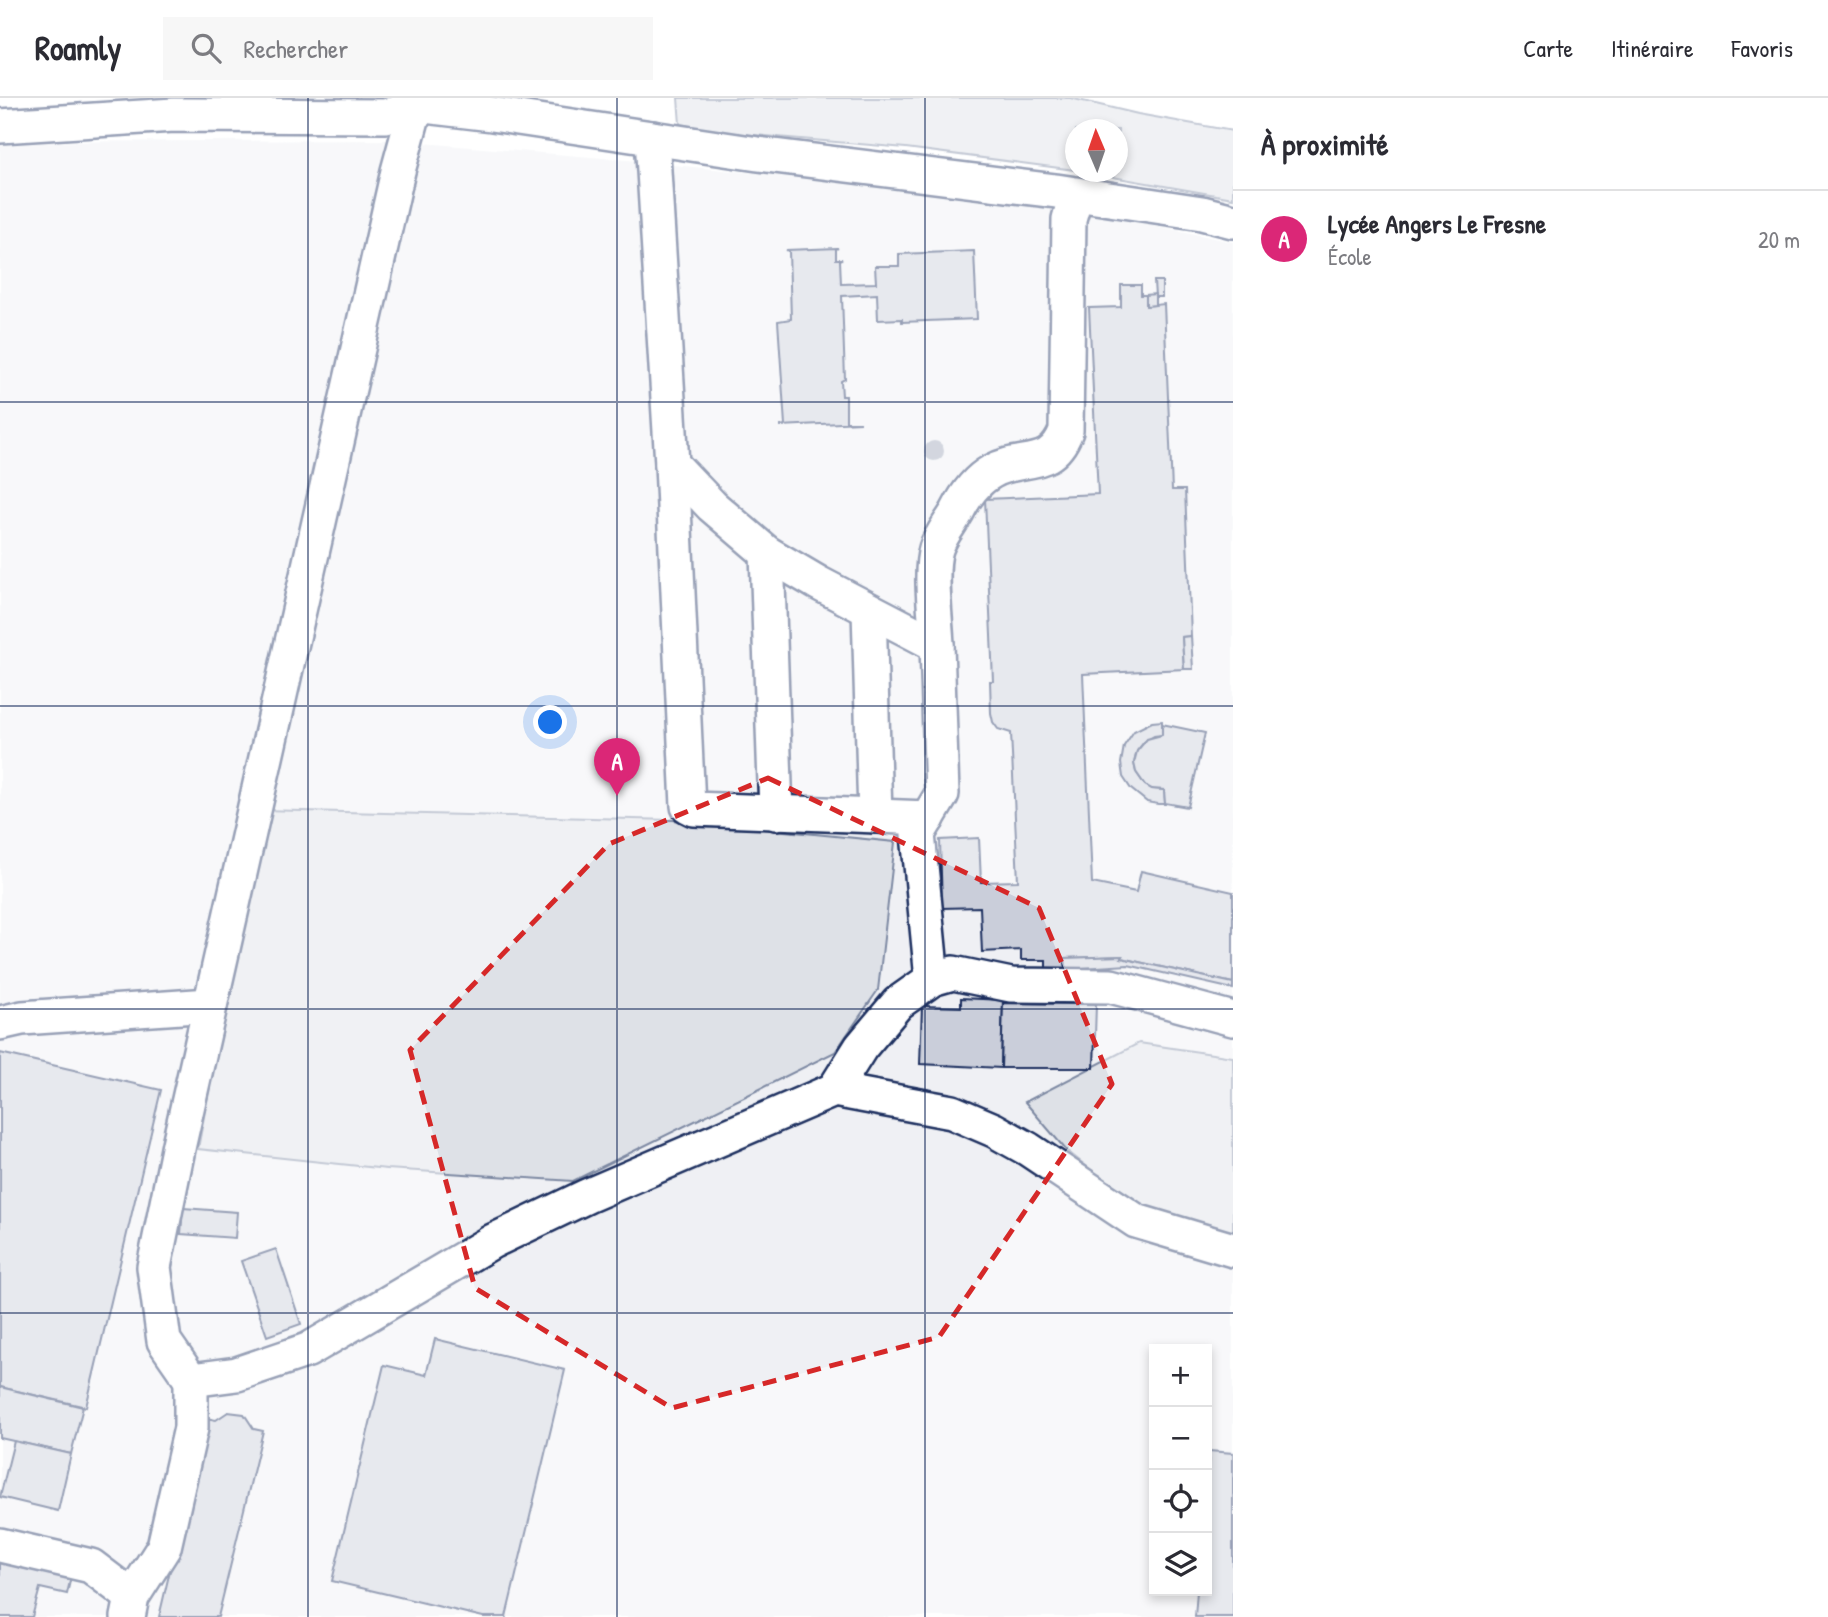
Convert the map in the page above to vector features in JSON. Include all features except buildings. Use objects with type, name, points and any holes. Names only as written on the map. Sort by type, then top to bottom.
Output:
[{"type":"street","points":[[0,126],[174,115],[386,116],[416,106],[492,114],[1076,195],[1202,213],[1233,221]]},
{"type":"street","points":[[0,1545],[91,1566],[130,1607],[164,1547],[191,1428],[191,1380],[164,1341],[155,1267],[210,1005],[398,171],[416,106]]},
{"type":"street","points":[[652,138],[672,464],[688,806],[694,809],[928,818]]},
{"type":"street","points":[[932,979],[918,834],[942,794],[933,563],[936,548],[974,485],[991,471],[1045,457],[1057,450],[1066,431],[1069,219],[1076,195]]},
{"type":"street","points":[[672,464],[712,506],[767,553],[937,645]]},
{"type":"street","points":[[767,553],[776,813]]},
{"type":"street","points":[[869,610],[875,816]]},
{"type":"street","points":[[834,1090],[861,1047],[898,1003],[932,979],[953,972],[1011,985],[1111,986],[1233,1019]]},
{"type":"street","points":[[0,1023],[22,1018],[210,1005]]},
{"type":"street","points":[[191,1380],[237,1374],[308,1350],[493,1241],[587,1196],[834,1090],[952,1112],[994,1130],[1028,1149],[1136,1221],[1233,1250]]},
{"type":"highlighted area","points":[[768,778],[1039,908],[1112,1084],[939,1337],[672,1408],[475,1288],[410,1050],[609,844]]},
{"type":"shaded area","points":[[678,98],[1070,98],[1138,114],[1233,131],[1233,198],[1128,180],[1128,119],[1065,119],[1065,169],[906,148],[720,132],[680,124]]},
{"type":"shaded area","points":[[391,140],[409,173],[423,143],[639,161],[671,188],[673,165],[1038,201],[1233,242],[1233,1617],[0,1617],[0,142]]},
{"type":"shaded area","points":[[261,810],[673,820],[895,842],[878,990],[835,1052],[573,1181],[387,1169],[198,1149]]},
{"type":"shaded area","points":[[1139,1043],[1233,1057],[1233,1238],[1143,1211],[1066,1150],[1025,1102]]},
{"type":"place","name":"Lycée Angers Le Fresne","points":[[617,796]]}]
